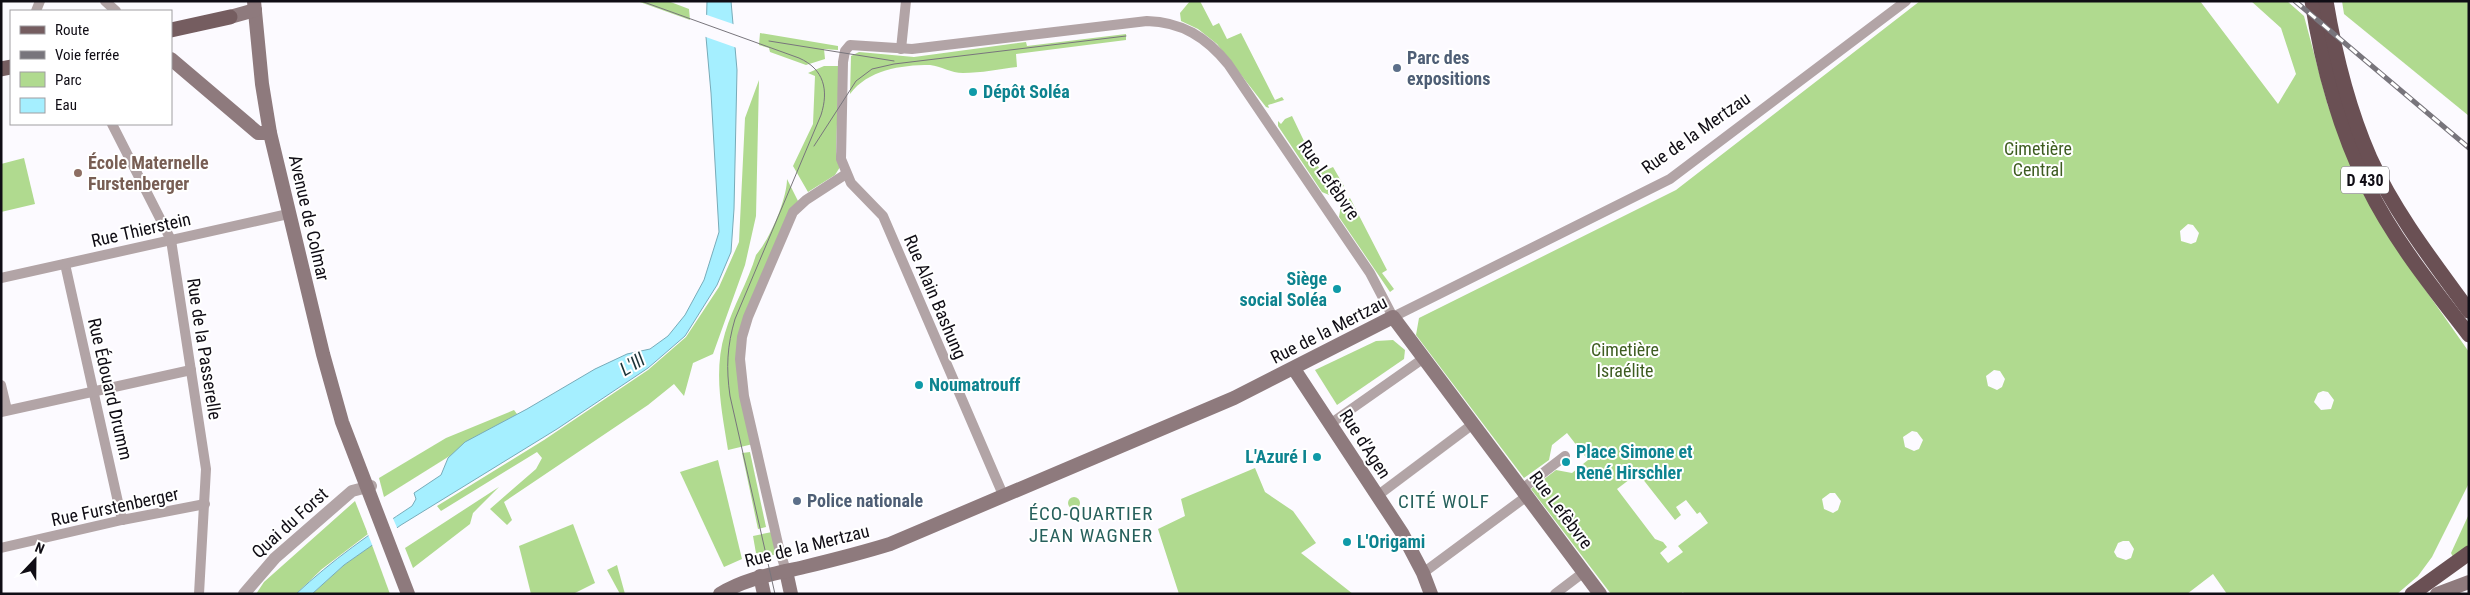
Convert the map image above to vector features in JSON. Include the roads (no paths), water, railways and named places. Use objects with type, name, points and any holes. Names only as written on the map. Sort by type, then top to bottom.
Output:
[{"type":"highway","name":"D 430","points":[[2312,1],[2317,37],[2331,92],[2342,125],[2369,188],[2416,263],[2469,335]]},
{"type":"highway","name":"D 430","points":[[2326,1],[2342,78],[2370,159],[2427,253],[2469,311]]},
{"type":"highway","points":[[2412,594],[2469,553]]},
{"type":"main road","points":[[172,30],[230,16],[254,6]]},
{"type":"main road","name":"Avenue de Colmar","points":[[254,6],[262,84],[270,133],[288,214],[325,360],[348,438],[403,572],[408,594]]},
{"type":"main road","points":[[172,60],[258,133],[270,133]]},
{"type":"main road","name":"Rue Lefèbvre","points":[[1394,317],[1600,594]]},
{"type":"main road","name":"Rue de la Mertzau","points":[[720,594],[742,581],[890,544],[1234,398],[1294,370],[1394,317]]},
{"type":"main road","name":"Rue d'Agen","points":[[1294,370],[1402,533],[1423,573],[1431,594]]},
{"type":"main road","name":"Avenue de Colmar","points":[[370,490],[391,551],[415,594]]},
{"type":"main road","points":[[786,570],[791,594]]},
{"type":"main road","points":[[760,576],[764,594]]},
{"type":"main road","points":[[2437,594],[2469,582]]},
{"type":"street","points":[[104,1],[115,10]]},
{"type":"street","points":[[901,49],[906,1]]},
{"type":"street","name":"Rue de la Mertzau","points":[[1394,317],[1670,179],[1906,1]]},
{"type":"street","name":"Rue Lefèbvre","points":[[846,174],[840,152],[845,51],[850,45],[901,49],[1147,21],[1170,23],[1195,33],[1212,46],[1228,64],[1370,273],[1394,317]]},
{"type":"street","name":"Rue de la Passerelle","points":[[113,125],[171,240],[206,469],[199,594]]},
{"type":"street","points":[[786,570],[744,396],[740,359],[742,337],[748,317],[793,212],[806,200],[846,174]]},
{"type":"street","name":"Rue Alain Bashung","points":[[846,174],[857,190],[883,216],[1004,497]]},
{"type":"street","name":"Rue Thierstein","points":[[1,278],[288,214]]},
{"type":"street","name":"Rue Édouard Drumm","points":[[65,264],[122,520]]},
{"type":"street","points":[[1330,424],[1424,358]]},
{"type":"street","points":[[1,385],[4,411],[191,370]]},
{"type":"street","points":[[1377,496],[1473,424]]},
{"type":"street","points":[[1423,573],[1525,493],[1565,456]]},
{"type":"street","name":"Quai du Forst","points":[[244,594],[275,558],[352,491],[370,490]]},
{"type":"street","name":"Rue Furstenberger","points":[[1,548],[122,520],[205,504]]},
{"type":"street","points":[[1555,594],[1584,572]]},
{"type":"water","name":"L'Ill","points":[[707,1],[731,1],[737,70],[734,209],[731,252],[717,285],[685,336],[648,368],[557,429],[401,525],[344,565],[312,594],[296,594],[352,547],[412,506],[416,499],[414,493],[441,475],[448,458],[465,442],[527,409],[595,369],[627,354],[650,349],[668,336],[685,315],[704,280],[719,232],[706,37]]},
{"type":"tram line","points":[[641,1],[799,58],[814,68],[819,74],[824,89],[821,115],[735,319],[729,348],[728,376],[730,396],[775,594]]},
{"type":"tram line","points":[[814,146],[856,81],[872,69],[894,64],[1126,36]]},
{"type":"tram line","points":[[769,41],[894,61]]},
{"type":"railway","points":[[2295,1],[2469,148]]},
{"type":"place","name":"Parc des expositions","points":[[1397,68]]},
{"type":"place","name":"Dépôt Soléa","points":[[973,92]]},
{"type":"place","name":"École Maternelle Furstenberger","points":[[78,173]]},
{"type":"place","name":"Siège social Soléa","points":[[1337,289]]},
{"type":"place","name":"Noumatrouff","points":[[919,385]]},
{"type":"place","name":"L'Azuré I","points":[[1317,457]]},
{"type":"place","name":"Place Simone et René Hirschler","points":[[1566,462]]},
{"type":"place","name":"Police nationale","points":[[797,501]]},
{"type":"place","name":"L'Origami","points":[[1347,542]]},
{"type":"district","name":"CITÉ WOLF","points":[[1444,501]]},
{"type":"district","name":"ÉCO-QUARTIER JEAN WAGNER","points":[[1091,524]]},
{"type":"park label","name":"Cimetière Central","points":[[2038,159]]},
{"type":"park label","name":"Cimetière Israélite","points":[[1625,360]]}]
